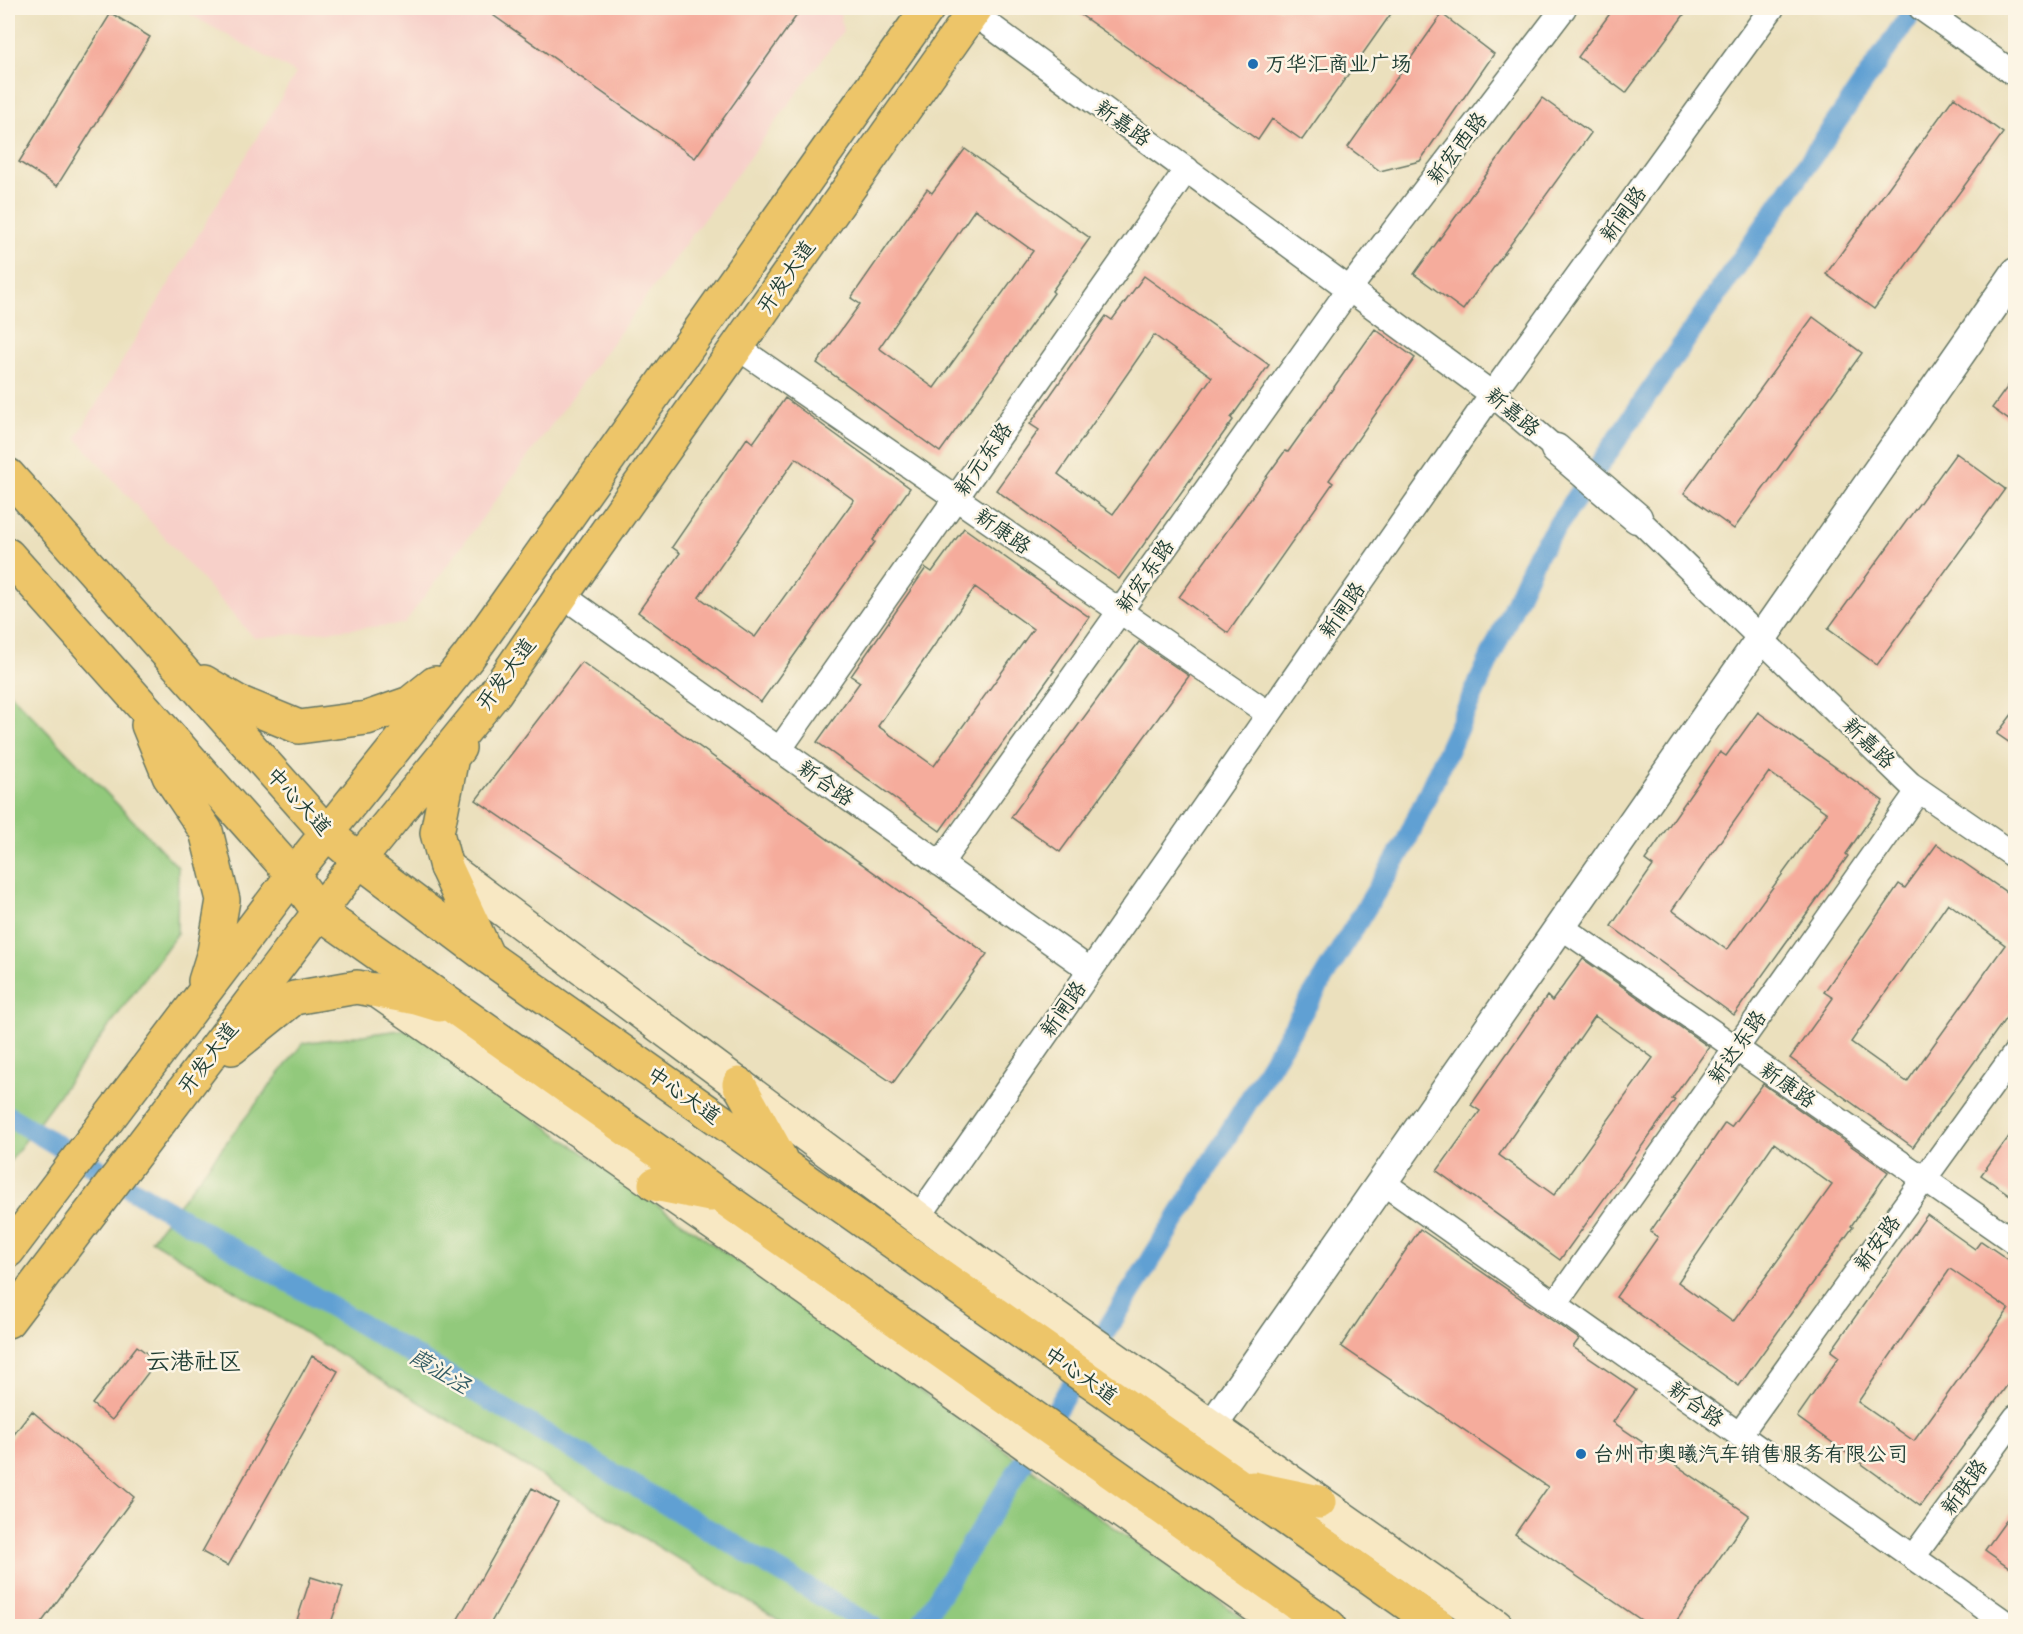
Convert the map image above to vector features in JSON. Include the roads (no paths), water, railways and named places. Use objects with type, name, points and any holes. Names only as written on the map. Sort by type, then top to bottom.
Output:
[{"type":"main road","name":"开发大道","points":[[8,1251],[293,874],[469,656],[921,10]]},
{"type":"main road","name":"开发大道","points":[[8,1321],[359,860],[495,693],[975,10]]},
{"type":"main road","name":"中心大道","points":[[8,475],[326,832],[359,860],[488,957],[1439,1626]]},
{"type":"main road","points":[[8,555],[293,874],[319,912],[722,1197],[991,1403],[1053,1447],[1245,1599],[1284,1626]]},
{"type":"main road","points":[[179,668],[238,702],[299,727],[366,718],[410,703],[469,656]]},
{"type":"main road","points":[[488,957],[446,867],[437,833],[452,758],[495,693]]},
{"type":"main road","points":[[140,704],[169,776],[206,831],[223,900],[214,952],[201,996]]},
{"type":"main road","points":[[446,867],[918,1218],[1496,1626]]},
{"type":"main road","points":[[185,1088],[246,1035],[294,998],[357,987],[416,998],[461,1012]]},
{"type":"main road","points":[[376,990],[655,1184],[991,1403]]},
{"type":"main road","points":[[739,1084],[786,1167]]},
{"type":"main road","points":[[655,1184],[722,1197]]},
{"type":"main road","points":[[1053,1447],[1224,1552],[1329,1626]]},
{"type":"main road","points":[[1239,1485],[1318,1502]]},
{"type":"main road","points":[[1224,1552],[1245,1599]]},
{"type":"street","name":"新宏西路","points":[[1350,288],[1564,8]]},
{"type":"street","name":"新闸路","points":[[918,1218],[1492,394],[1772,8]]},
{"type":"street","points":[[1921,8],[2016,75]]},
{"type":"street","name":"新嘉路","points":[[975,10],[1186,169],[1492,394],[1637,518],[1910,784],[2016,857]]},
{"type":"street","name":"新元东路","points":[[779,750],[1186,169]]},
{"type":"street","points":[[1212,1426],[2016,273]]},
{"type":"street","name":"新宏东路","points":[[940,864],[1350,288]]},
{"type":"street","name":"新康路","points":[[737,347],[1269,714]]},
{"type":"street","name":"新合路","points":[[562,595],[1090,970]]},
{"type":"street","name":"新达东路","points":[[1555,1304],[1919,790]]},
{"type":"street","name":"新康路","points":[[1560,926],[2016,1243]]},
{"type":"street","name":"新安路","points":[[1739,1435],[2016,1052]]},
{"type":"street","name":"新合路","points":[[1382,1182],[2010,1626]]},
{"type":"street","name":"新联路","points":[[1913,1557],[2016,1417]]},
{"type":"waterway","points":[[920,1626],[1174,1223],[1405,844],[1537,555],[1915,8]]},
{"type":"waterway","name":"葭沚泾","points":[[8,1116],[872,1626]]},
{"type":"place","name":"万华汇商业广场","points":[[1253,64]]},
{"type":"place","name":"台州市奥曦汽车销售服务有限公司","points":[[1581,1454]]},
{"type":"district","name":"云港社区","points":[[194,1361]]}]
